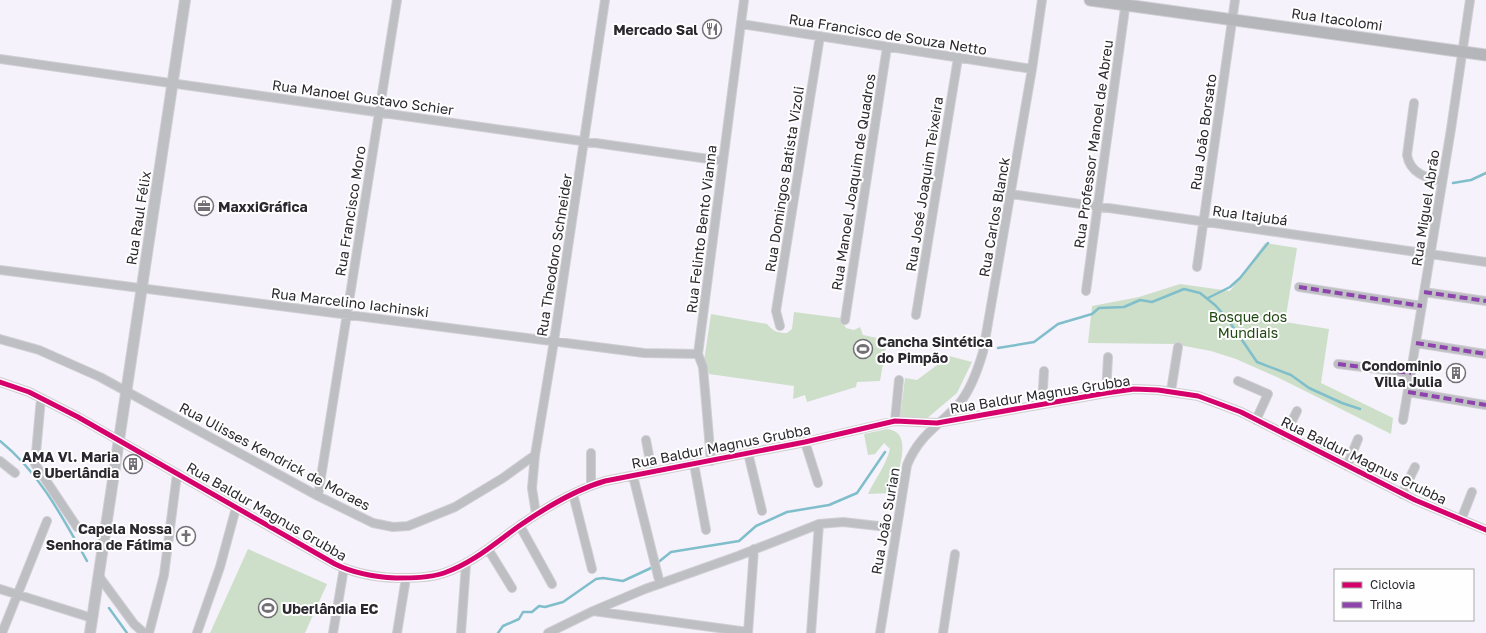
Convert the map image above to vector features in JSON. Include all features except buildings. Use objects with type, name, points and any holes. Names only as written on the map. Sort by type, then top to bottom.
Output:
[{"type":"main road","name":"Rua Itacolomi","points":[[1090,0],[1126,2],[1232,20],[1486,55]]},
{"type":"street","name":"Rua Raul Félix","points":[[90,633],[185,0]]},
{"type":"street","name":"Rua Francisco Moro","points":[[318,496],[396,0]]},
{"type":"street","name":"Rua Theodoro Schneider","points":[[536,514],[532,484],[535,455],[554,341],[605,0]]},
{"type":"street","name":"Rua Felinto Bento Vianna","points":[[711,461],[703,367],[698,354],[744,0]]},
{"type":"street","name":"Rua Carlos Blanck","points":[[937,423],[961,400],[979,366],[987,337],[1032,70],[1042,0]]},
{"type":"street","name":"Rua João Borsato","points":[[1197,267],[1235,0]]},
{"type":"street","name":"Rua Miguel Abrão","points":[[1403,420],[1470,0]]},
{"type":"street","name":"Rua Professor Manoel de Abreu","points":[[1086,291],[1126,2]]},
{"type":"street","name":"Rua Francisco de Souza Netto","points":[[741,24],[1032,70]]},
{"type":"street","name":"Rua Domingos Batista Vizoli","points":[[780,326],[776,311],[820,36]]},
{"type":"street","name":"Rua Manoel Joaquim de Quadros","points":[[845,320],[887,47]]},
{"type":"street","name":"Rua José Joaquim Teixeira","points":[[916,314],[958,58]]},
{"type":"street","name":"Rua Manoel Gustavo Schier","points":[[0,59],[723,161]]},
{"type":"street","points":[[1414,103],[1407,155],[1408,161],[1415,172],[1431,179],[1442,181]]},
{"type":"street","name":"Rua Itajubá","points":[[1011,194],[1486,262]]},
{"type":"street","name":"Rua Marcelino Iachinski","points":[[0,270],[661,354],[698,354]]},
{"type":"street","points":[[1300,288],[1422,306]]},
{"type":"street","points":[[1424,292],[1486,301]]},
{"type":"street","name":"Rua Ulisses Kendrick de Moraes","points":[[0,339],[20,344],[63,360],[126,391],[318,496],[373,523],[392,527],[408,526],[455,507],[503,478],[535,455]]},
{"type":"street","points":[[1416,342],[1486,354]]},
{"type":"street","points":[[1171,391],[1178,347]]},
{"type":"street","points":[[1106,393],[1108,357]]},
{"type":"street","points":[[1338,364],[1411,373]]},
{"type":"street","points":[[1042,404],[1044,371]]},
{"type":"street","points":[[895,421],[899,380]]},
{"type":"street","points":[[1238,381],[1268,394],[1256,420]]},
{"type":"street","name":"Rua Baldur Magnus Grubba","points":[[0,382],[41,398],[119,440],[236,508],[344,568],[368,576],[406,578],[444,573],[466,564],[536,514],[591,486],[652,472],[805,442],[895,421],[937,423],[1106,393],[1144,389],[1171,391],[1212,401],[1285,434],[1402,494],[1486,530]]},
{"type":"street","points":[[1408,392],[1486,405]]},
{"type":"street","points":[[41,398],[35,464],[77,527]]},
{"type":"street","points":[[1285,434],[1297,411]]},
{"type":"street","name":"Rua João Surian","points":[[880,633],[907,465],[918,444],[937,423]]},
{"type":"street","points":[[1346,466],[1358,439]]},
{"type":"street","points":[[646,440],[652,472]]},
{"type":"street","points":[[805,442],[818,483]]},
{"type":"street","points":[[591,453],[591,486]]},
{"type":"street","points":[[748,454],[762,511]]},
{"type":"street","points":[[0,462],[15,473]]},
{"type":"street","points":[[694,464],[706,530]]},
{"type":"street","points":[[1402,494],[1415,467]]},
{"type":"street","points":[[149,633],[164,575],[177,474]]},
{"type":"street","points":[[633,476],[660,584]]},
{"type":"street","points":[[1461,520],[1472,492]]},
{"type":"street","points":[[573,494],[592,569]]},
{"type":"street","points":[[197,633],[215,584],[236,508]]},
{"type":"street","points":[[2,633],[47,521]]},
{"type":"street","points":[[548,633],[594,611],[660,584],[818,524],[843,522],[896,528]]},
{"type":"street","points":[[811,633],[818,524]]},
{"type":"street","points":[[520,526],[552,584]]},
{"type":"street","points":[[488,549],[512,588]]},
{"type":"street","points":[[594,611],[748,632],[754,549]]},
{"type":"street","points":[[943,633],[955,554]]},
{"type":"street","points":[[462,633],[466,564]]},
{"type":"street","points":[[333,633],[344,568]]},
{"type":"street","points":[[98,575],[137,628],[144,633]]},
{"type":"street","points":[[397,633],[406,578]]},
{"type":"street","points":[[0,589],[92,618]]},
{"type":"green space","name":"Bosque dos Mundiais","points":[[1265,243],[1297,248],[1285,322],[1329,329],[1321,383],[1393,418],[1391,434],[1279,378],[1236,359],[1211,351],[1174,344],[1088,343],[1092,306],[1139,297],[1180,284],[1230,291]]},
{"type":"green space","points":[[794,312],[840,318],[846,328],[854,330],[860,327],[863,335],[887,340],[880,381],[857,382],[856,387],[807,402],[805,395],[793,399],[794,386],[709,374],[704,361],[711,314],[767,324],[780,333],[787,333],[792,329]]},
{"type":"green space","points":[[949,356],[972,362],[957,393],[925,420],[900,419],[905,378],[917,380]]},
{"type":"green space","points":[[887,429],[896,432],[901,438],[902,456],[897,477],[892,493],[868,494],[883,467],[890,449],[884,443],[875,454],[868,455],[864,434]]},
{"type":"green space","name":"Uberlândia EC","points":[[248,549],[327,584],[305,633],[210,633]]},
{"type":"waterway","points":[[1453,183],[1471,180],[1486,173]]},
{"type":"waterway","points":[[1208,298],[1230,287],[1240,278],[1268,243]]},
{"type":"waterway","points":[[998,348],[1034,342],[1058,324],[1092,314],[1099,308],[1124,307],[1140,300],[1152,302],[1184,289],[1200,293],[1215,305],[1227,318],[1257,362],[1291,375],[1309,388],[1342,403],[1360,409]]},
{"type":"waterway","points":[[0,441],[27,467],[49,496],[87,561]]},
{"type":"waterway","points":[[498,633],[503,626],[519,619],[523,612],[532,612],[539,606],[545,607],[563,602],[596,579],[603,578],[623,581],[651,568],[671,552],[739,541],[756,526],[787,512],[829,505],[857,493],[885,452]]},
{"type":"waterway","points":[[109,608],[127,633]]},
{"type":"marked path","points":[[1299,287],[1422,306]]},
{"type":"marked path","points":[[1424,292],[1486,301]]},
{"type":"marked path","points":[[1416,343],[1486,354]]},
{"type":"marked path","points":[[1338,364],[1411,373]]},
{"type":"marked path","points":[[1408,392],[1486,405]]},
{"type":"cycle path","points":[[0,382],[29,392],[78,417],[335,564],[357,573],[380,577],[426,577],[438,575],[455,569],[492,546],[549,506],[582,489],[605,481],[805,442],[895,421],[937,423],[1134,389],[1158,390],[1198,396],[1241,412],[1415,500],[1486,530]]},
{"type":"place","name":"Mercado Sal","points":[[712,29]]},
{"type":"place","name":"MaxxiGráfica","points":[[204,206]]},
{"type":"place","name":"Cancha Sintética do Pimpão","points":[[863,349]]},
{"type":"place","name":"Condominio Villa Julia","points":[[1456,373]]},
{"type":"place","name":"AMA Vl. Maria e Uberlândia","points":[[133,464]]},
{"type":"place","name":"Capela Nossa Senhora de Fátima","points":[[186,536]]},
{"type":"place","name":"Uberlândia EC","points":[[268,608]]}]
